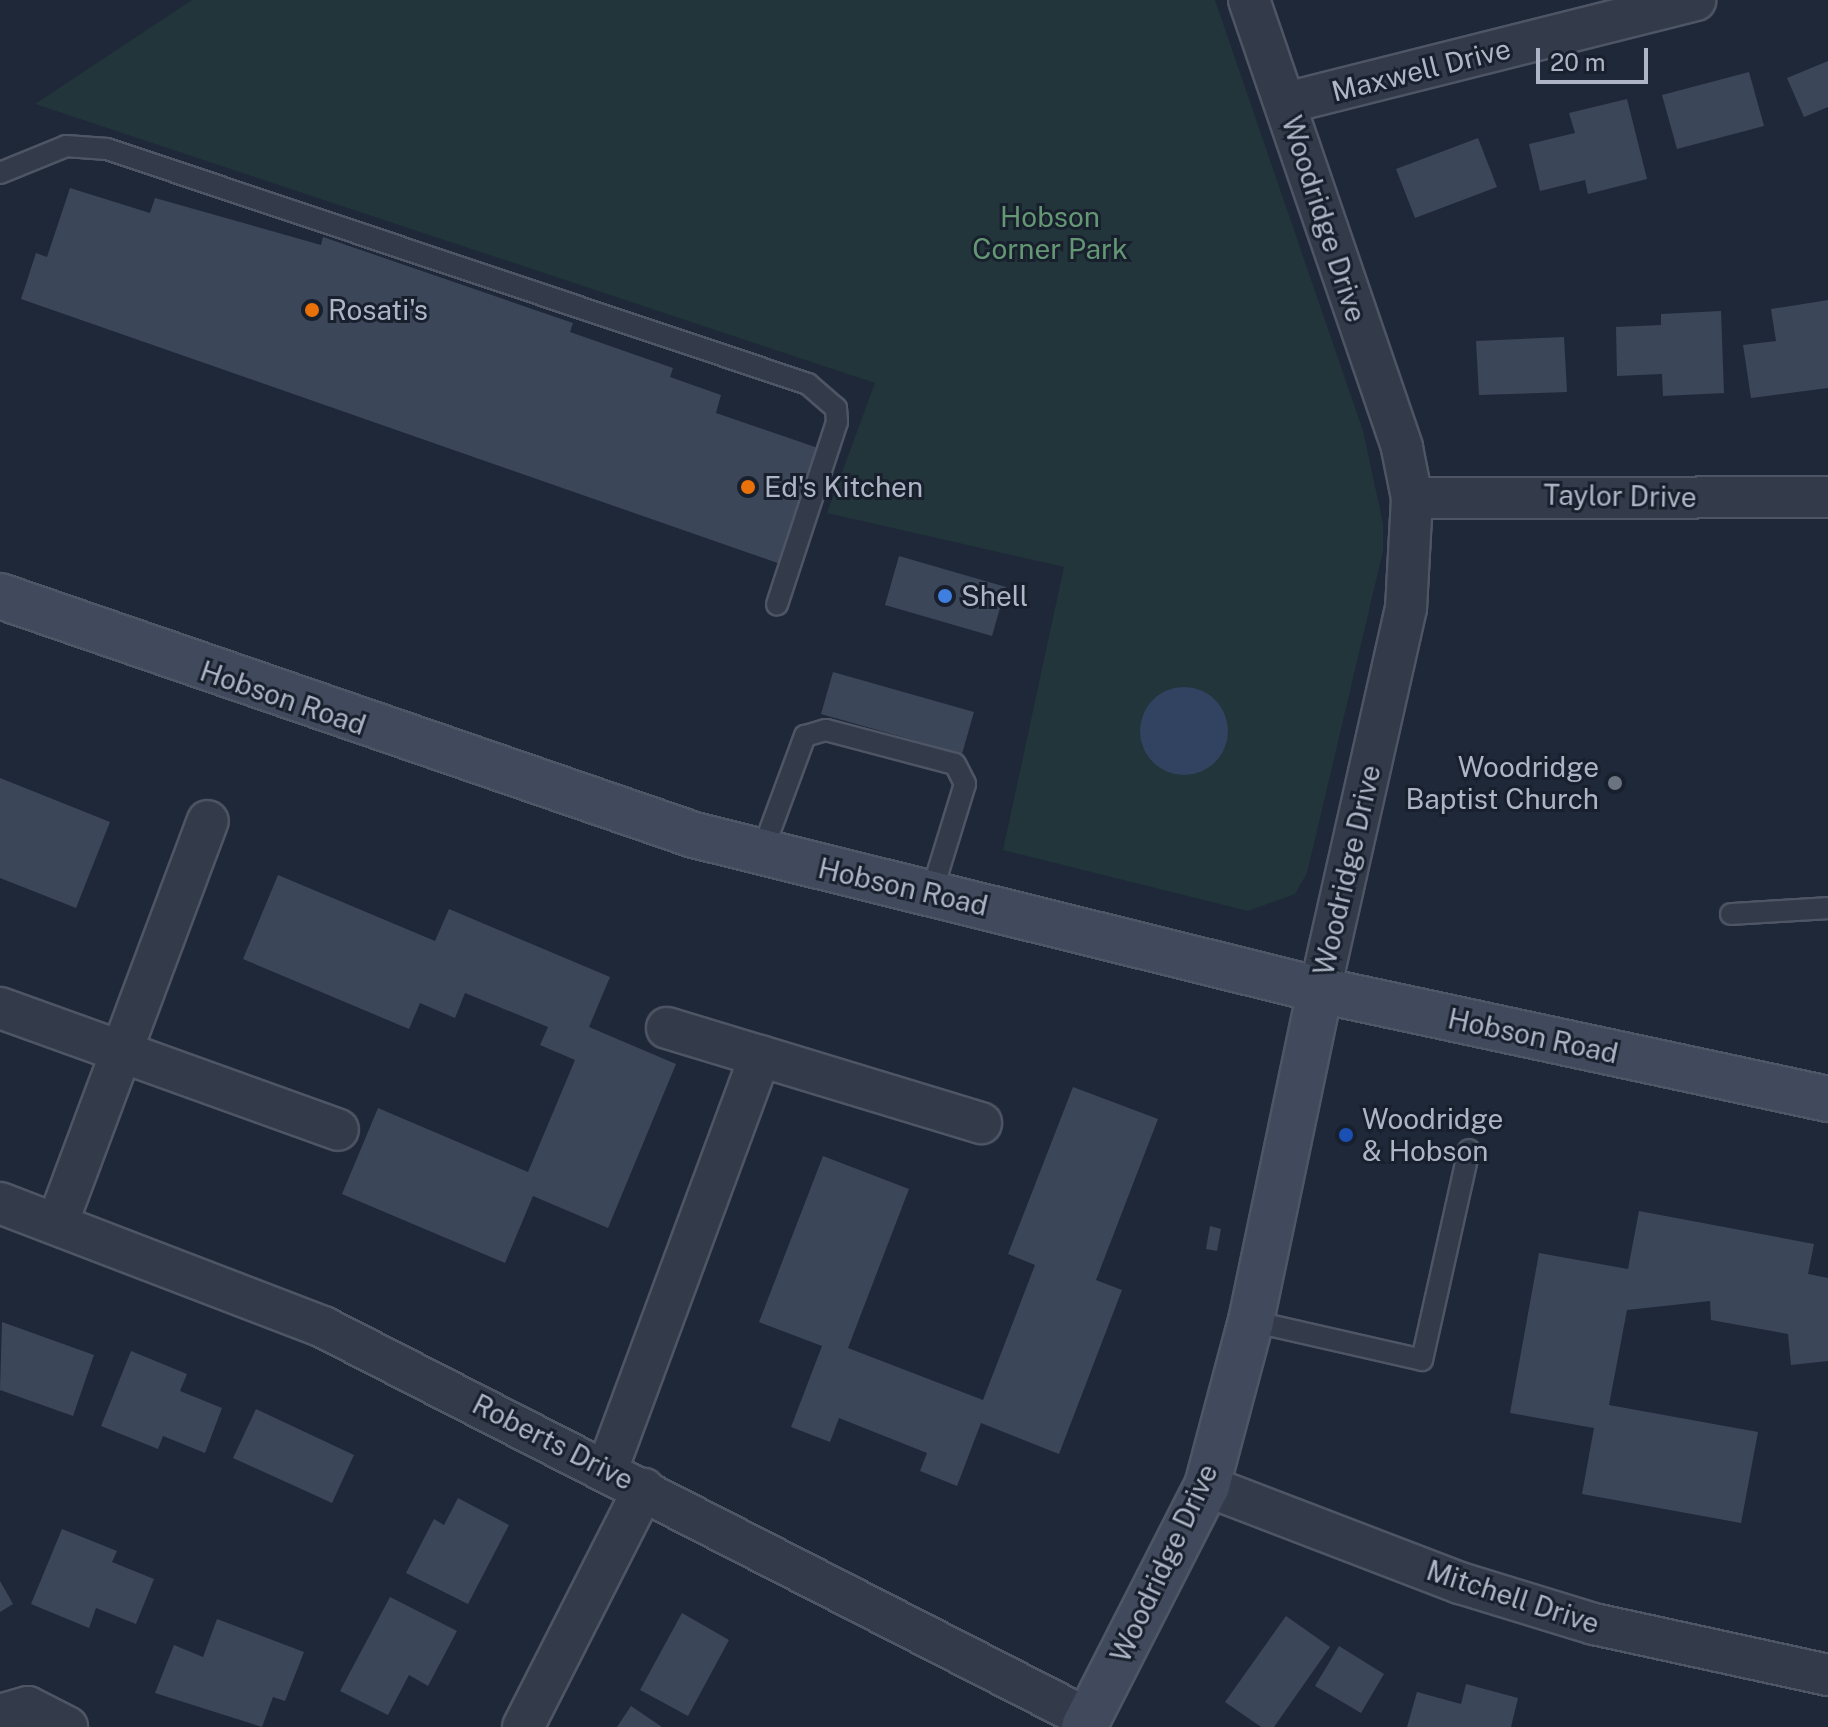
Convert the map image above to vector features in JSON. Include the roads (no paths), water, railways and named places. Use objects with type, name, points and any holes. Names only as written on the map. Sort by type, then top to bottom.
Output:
[{"type":"main road","name":"Hobson Road","points":[[0,596],[354,724],[762,852],[932,891],[1320,990],[1828,1099]]},
{"type":"main road","name":"Woodridge Drive","points":[[1086,1723],[1207,1486],[1251,1321],[1320,990]]},
{"type":"street","name":"Woodridge Drive","points":[[1249,0],[1402,448],[1412,498],[1406,608],[1320,990]]},
{"type":"street","name":"Maxwell Drive","points":[[1286,103],[1695,0]]},
{"type":"street","name":"Taylor Drive","points":[[1412,498],[1828,497]]},
{"type":"street","points":[[57,1224],[208,821]]},
{"type":"street","points":[[0,1008],[338,1130]]},
{"type":"street","points":[[667,1028],[981,1123]]},
{"type":"street","points":[[607,1470],[760,1056]]},
{"type":"street","name":"Roberts Drive","points":[[0,1203],[323,1327],[644,1489],[1086,1723]]},
{"type":"street","name":"Mitchell Drive","points":[[1207,1486],[1460,1583],[1579,1620],[1828,1675]]},
{"type":"street","points":[[523,1727],[644,1489]]},
{"type":"street","points":[[0,1715],[28,1707],[67,1727]]},
{"type":"lane","points":[[0,173],[66,146],[107,149],[808,384],[836,408],[837,422],[777,604]]},
{"type":"lane","points":[[762,852],[805,736],[826,730],[955,764],[965,784],[932,891]]},
{"type":"lane","points":[[1731,914],[1828,908]]},
{"type":"lane","points":[[1251,1321],[1422,1360],[1469,1150]]},
{"type":"water","points":[[1184,687],[1201,690],[1215,700],[1225,714],[1228,731],[1225,748],[1215,762],[1201,772],[1184,775],[1167,772],[1153,762],[1143,748],[1140,731],[1143,714],[1153,700],[1167,690]]},
{"type":"place","name":"Rosati's","points":[[312,310]]},
{"type":"place","name":"Ed's Kitchen","points":[[748,487]]},
{"type":"place","name":"Shell","points":[[945,596]]},
{"type":"place","name":"Woodridge Baptist Church","points":[[1615,783]]},
{"type":"place","name":"Woodridge & Hobson","points":[[1346,1135]]},
{"type":"park label","name":"Hobson Corner Park","points":[[1050,233]]}]
